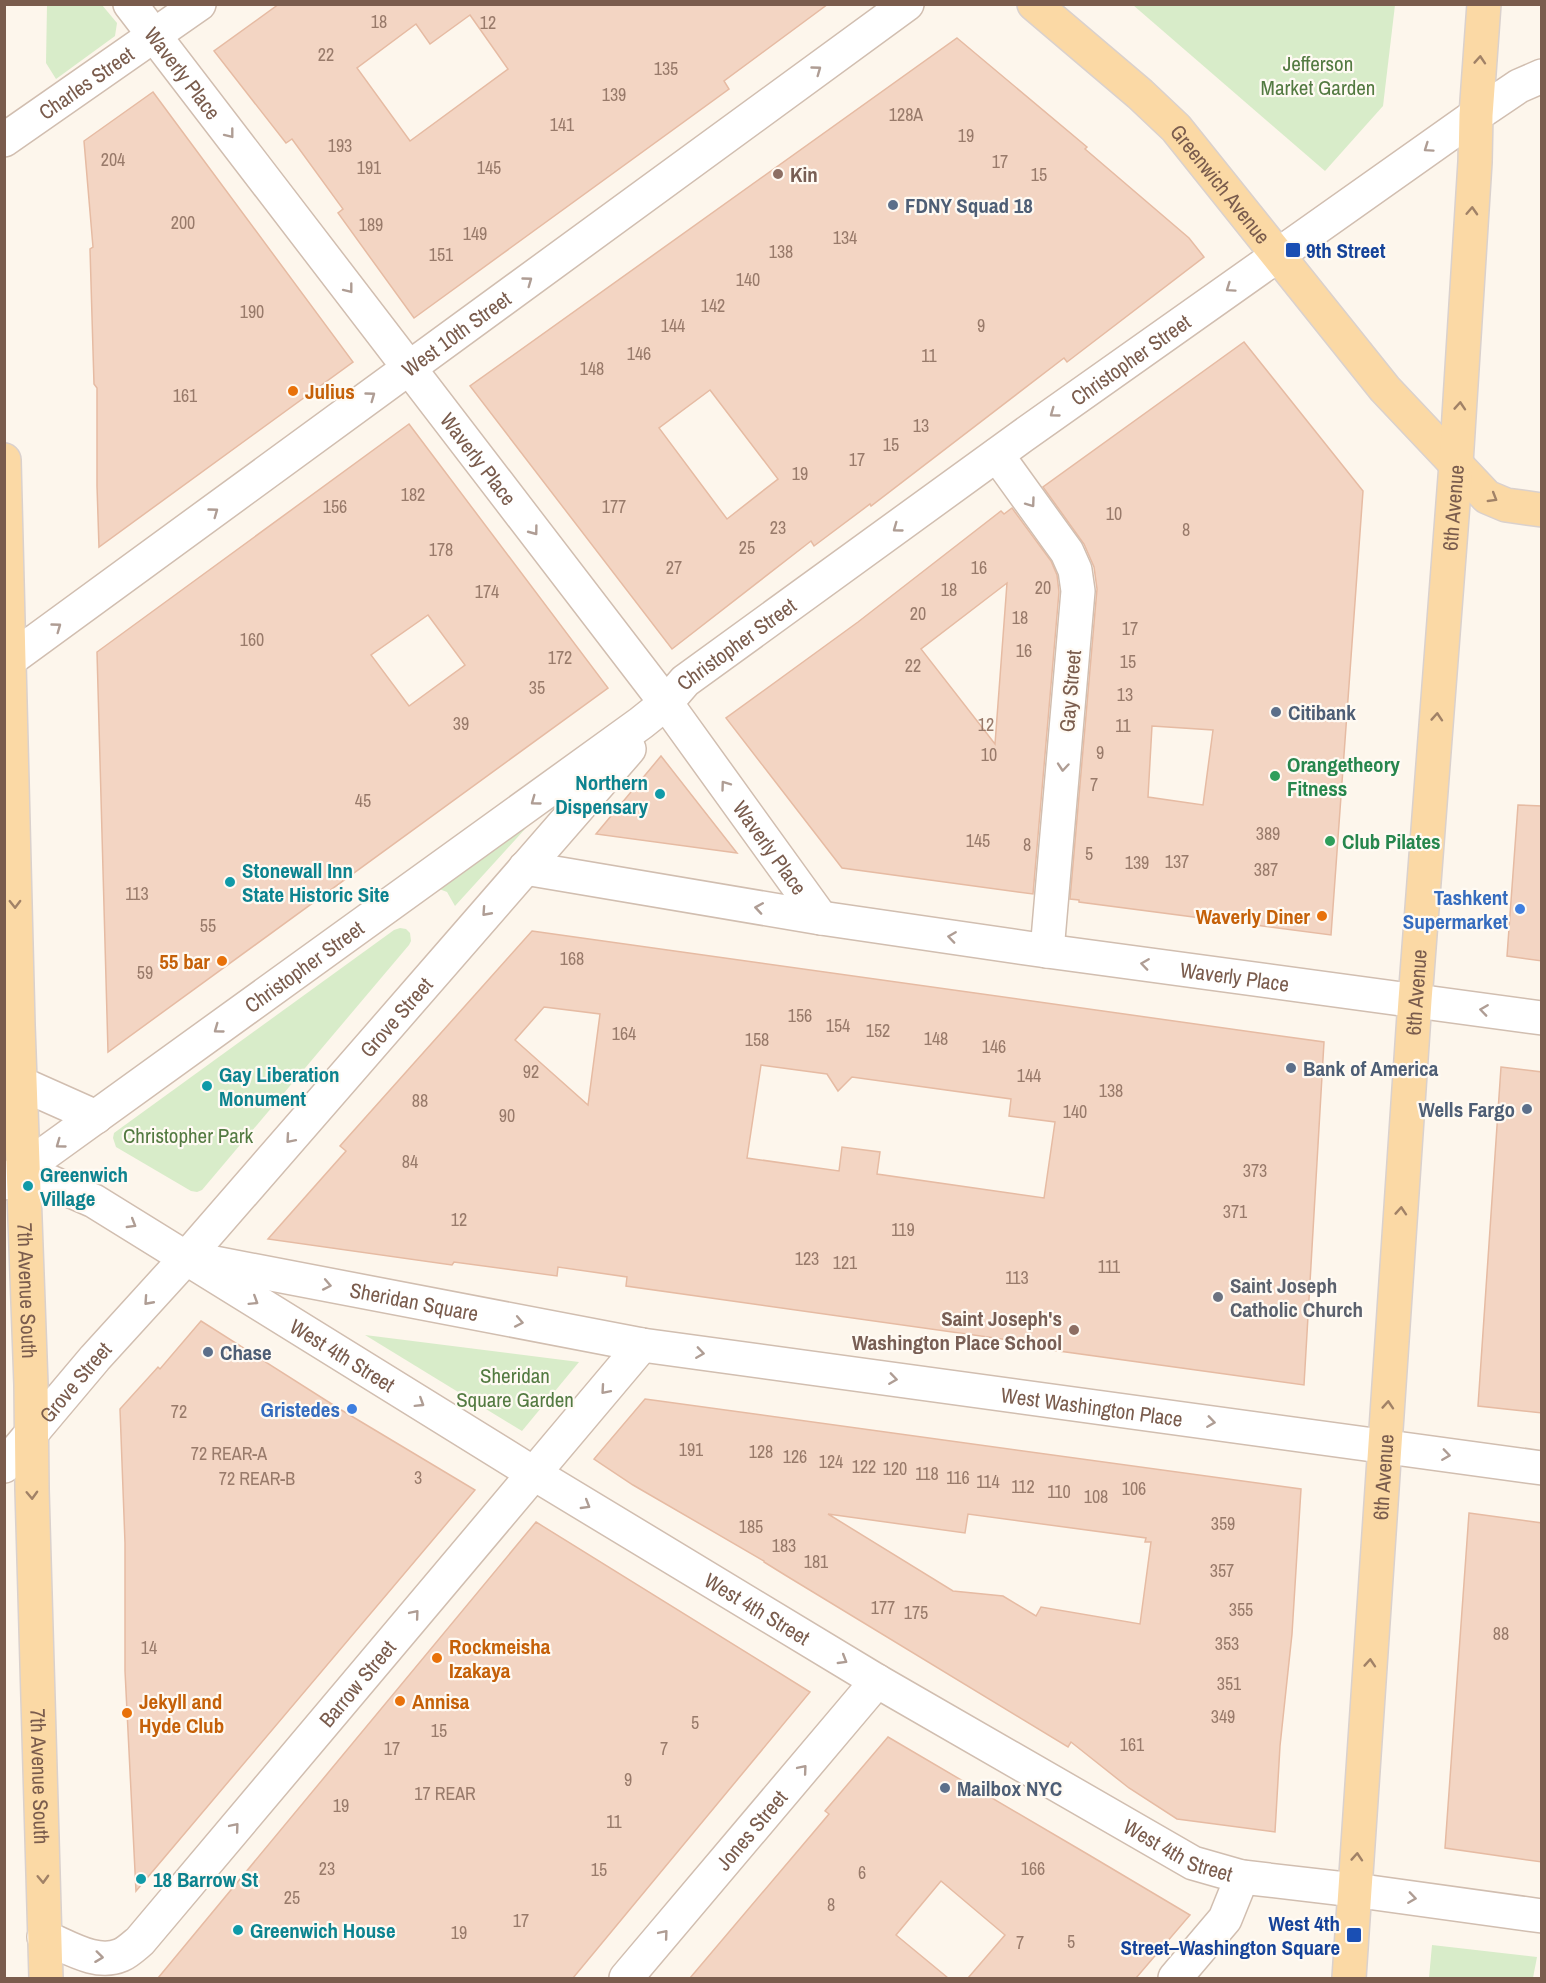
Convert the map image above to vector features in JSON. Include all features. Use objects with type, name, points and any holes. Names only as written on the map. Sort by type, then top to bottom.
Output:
[{"type":"main road","name":"Greenwich Avenue","points":[[1035,4],[1176,128],[1385,389],[1487,497],[1519,508],[1542,510]]},
{"type":"main road","name":"6th Avenue","points":[[1349,1978],[1415,1000],[1456,464],[1484,4]]},
{"type":"main road","name":"7th Avenue South","points":[[4,459],[14,1177],[31,1385],[46,1978]]},
{"type":"street","name":"Waverly Place","points":[[130,4],[666,703],[821,918]]},
{"type":"street","name":"Charles Street","points":[[4,140],[199,4]]},
{"type":"street","name":"West 10th Street","points":[[7,663],[907,4]]},
{"type":"street","name":"Christopher Street","points":[[14,1177],[641,723],[666,703],[686,681],[997,455],[1476,114],[1519,86],[1542,76]]},
{"type":"street","name":"Gay Street","points":[[997,455],[1067,552],[1075,570],[1078,591],[1047,951]]},
{"type":"street","name":"Grove Street","points":[[4,1467],[95,1359],[187,1257],[646,729],[666,703]]},
{"type":"street","name":"Waverly Place","points":[[525,868],[821,918],[1542,1018]]},
{"type":"street","points":[[13,1080],[96,1117]]},
{"type":"street","name":"West 4th Street","points":[[14,1177],[94,1201],[533,1473],[877,1682],[1192,1863],[1242,1877],[1542,1916]]},
{"type":"street","name":"Sheridan Square","points":[[187,1257],[642,1345]]},
{"type":"street","name":"West Washington Place","points":[[642,1345],[1542,1468]]},
{"type":"street","name":"Barrow Street","points":[[44,1937],[91,1957],[102,1959],[124,1954],[140,1941],[642,1345]]},
{"type":"street","name":"Jones Street","points":[[626,1978],[877,1682]]},
{"type":"street","points":[[1175,1978],[1225,1919],[1242,1877]]},
{"type":"green space","points":[[47,5],[102,5],[117,23],[115,36],[56,79],[46,63]]},
{"type":"green space","name":"Jefferson Market Garden","points":[[1133,5],[1395,5],[1383,106],[1325,171]]},
{"type":"green space","points":[[535,818],[455,906],[447,892],[434,887]]},
{"type":"green space","name":"Christopher Park","points":[[400,928],[410,933],[409,945],[202,1190],[191,1191],[116,1147],[114,1133],[394,930]]},
{"type":"green space","name":"Sheridan Square Garden","points":[[365,1335],[579,1362],[522,1431]]},
{"type":"green space","points":[[1432,1945],[1537,1957],[1533,1978],[1429,1978]]},
{"type":"building","points":[[279,4],[828,4],[724,81],[729,89],[414,318],[338,213],[343,209],[292,139],[286,143],[214,51]],"holes":[[[470,15],[508,69],[410,141],[357,68],[416,24],[430,44]]]},
{"type":"building","points":[[957,38],[1087,147],[1085,149],[1189,238],[1204,257],[1067,362],[1064,358],[871,506],[870,504],[814,546],[811,541],[672,649],[470,386]],"holes":[[[710,390],[778,479],[727,519],[659,428]]]},
{"type":"building","points":[[153,92],[353,362],[99,547],[97,388],[94,384],[90,249],[93,247],[84,141]]},
{"type":"building","points":[[1244,342],[1363,491],[1331,935],[1070,899],[1097,589],[1094,567],[1084,544],[1043,487]],"holes":[[[1152,726],[1213,730],[1203,805],[1148,797]]]},
{"type":"building","points":[[409,424],[608,688],[108,1052],[97,652]],"holes":[[[428,615],[465,665],[409,706],[371,655]]]},
{"type":"building","points":[[1012,508],[1051,561],[1057,575],[1059,592],[1033,894],[842,868],[726,718],[858,622],[1001,511],[1004,514]],"holes":[[[1007,583],[995,744],[921,649]]]},
{"type":"building","name":"Northern Dispensary","points":[[661,756],[737,853],[596,834]]},
{"type":"building","points":[[1518,805],[1542,806],[1542,961],[1507,956]]},
{"type":"building","points":[[532,931],[1324,1042],[1304,1385],[1030,1347],[1030,1343],[626,1286],[627,1277],[558,1267],[557,1276],[454,1262],[452,1265],[268,1239],[346,1151],[340,1146]],"holes":[[[544,1007],[600,1014],[588,1105],[515,1040]],[[761,1065],[827,1074],[838,1091],[852,1077],[1011,1099],[1009,1116],[1055,1122],[1044,1198],[877,1174],[880,1152],[842,1147],[839,1171],[747,1158]]]},
{"type":"building","points":[[1501,1067],[1542,1072],[1542,1413],[1478,1406]]},
{"type":"building","points":[[201,1321],[338,1408],[475,1490],[136,1891],[125,1671],[125,1543],[120,1409],[158,1367],[160,1369]]},
{"type":"building","points":[[645,1399],[1301,1489],[1292,1634],[1280,1746],[1275,1832],[1177,1819],[1129,1788],[1071,1742],[1068,1747],[764,1561],[633,1485],[594,1459]],"holes":[[[828,1514],[965,1533],[968,1514],[1146,1538],[1145,1542],[1151,1542],[1140,1624],[1041,1607],[1036,1616],[1003,1596],[953,1591]]]},
{"type":"building","points":[[1469,1513],[1542,1523],[1542,1862],[1445,1848]]},
{"type":"building","points":[[536,1522],[810,1692],[573,1978],[158,1978]]},
{"type":"building","points":[[888,1737],[1190,1915],[1136,1978],[968,1978],[1005,1935],[941,1881],[896,1935],[948,1978],[690,1978],[829,1814],[825,1811]]},
{"type":"place","name":"Kin","points":[[778,174]]},
{"type":"place","name":"FDNY Squad 18","points":[[893,205]]},
{"type":"place","name":"9th Street","points":[[1293,250]]},
{"type":"place","name":"Julius","points":[[293,391]]},
{"type":"place","name":"Citibank","points":[[1276,712]]},
{"type":"place","name":"Orangetheory Fitness","points":[[1275,776]]},
{"type":"place","name":"Northern Dispensary","points":[[660,794]]},
{"type":"place","name":"Club Pilates","points":[[1330,841]]},
{"type":"place","name":"Stonewall Inn State Historic Site","points":[[230,882]]},
{"type":"place","name":"Tashkent Supermarket","points":[[1520,909]]},
{"type":"place","name":"Waverly Diner","points":[[1322,916]]},
{"type":"place","name":"55 bar","points":[[222,961]]},
{"type":"place","name":"Bank of America","points":[[1291,1068]]},
{"type":"place","name":"Gay Liberation Monument","points":[[207,1086]]},
{"type":"place","name":"Wells Fargo","points":[[1527,1109]]},
{"type":"place","name":"Greenwich Village","points":[[28,1186]]},
{"type":"place","name":"Saint Joseph Catholic Church","points":[[1218,1297]]},
{"type":"place","name":"Saint Joseph's Washington Place School","points":[[1074,1330]]},
{"type":"place","name":"Chase","points":[[208,1352]]},
{"type":"place","name":"Gristedes","points":[[352,1409]]},
{"type":"place","name":"Rockmeisha Izakaya","points":[[437,1658]]},
{"type":"place","name":"Annisa","points":[[400,1701]]},
{"type":"place","name":"Jekyll and Hyde Club","points":[[127,1713]]},
{"type":"place","name":"Mailbox NYC","points":[[945,1788]]},
{"type":"place","name":"18 Barrow St","points":[[141,1879]]},
{"type":"place","name":"Greenwich House","points":[[238,1930]]},
{"type":"place","name":"West 4th Street–Washington Square","points":[[1354,1935]]}]
